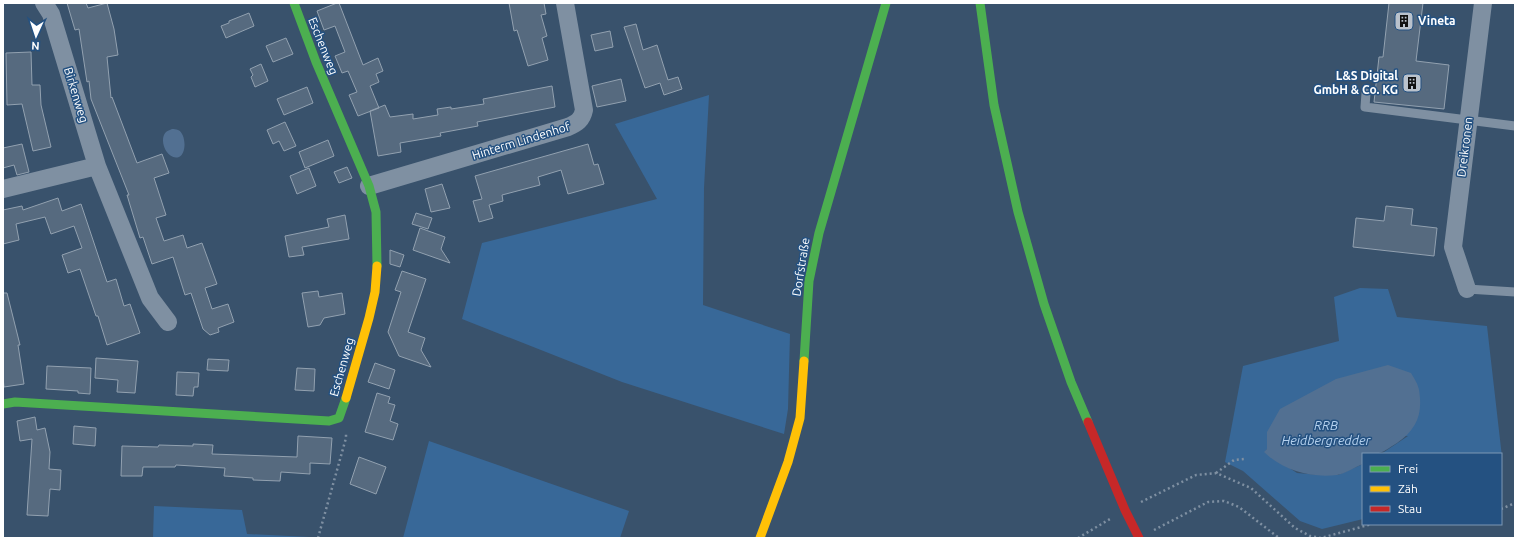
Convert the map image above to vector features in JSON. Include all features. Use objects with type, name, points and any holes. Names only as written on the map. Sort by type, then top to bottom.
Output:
[{"type":"street","name":"Birkenweg","points":[[44,3],[50,14],[97,166],[150,298],[168,322]]},
{"type":"street","name":"Eschenweg","points":[[294,3],[316,62],[369,186],[376,212],[377,264],[375,292],[342,411],[338,418]]},
{"type":"street","name":"Hinterm Lindenhof","points":[[369,186],[568,127],[578,122],[582,117],[584,110],[565,3]]},
{"type":"street","name":"Dorfstraße","points":[[760,538],[788,462],[800,418],[809,282],[819,233],[886,3]]},
{"type":"street","points":[[980,3],[994,105],[1018,212],[1038,281],[1071,382],[1125,510],[1139,538]]},
{"type":"street","name":"Dreikronen","points":[[1467,289],[1453,247],[1483,3]]},
{"type":"street","points":[[3,189],[97,166]]},
{"type":"street","points":[[3,404],[15,402],[329,421],[338,418]]},
{"type":"lane","points":[[1366,93],[1365,107],[1515,126]]},
{"type":"lane","points":[[1467,289],[1515,292]]},
{"type":"path","points":[[318,538],[346,438],[344,428],[338,418]]},
{"type":"path","points":[[1216,473],[1234,460],[1245,459]]},
{"type":"path","points":[[1078,538],[1125,510],[1196,475],[1216,473],[1251,488],[1295,528],[1309,537],[1321,538],[1368,525]]},
{"type":"path","points":[[1153,530],[1208,502],[1224,501],[1239,507],[1279,538]]},
{"type":"path","points":[[1502,509],[1515,503]]},
{"type":"shaded area","points":[[709,95],[704,188],[703,305],[790,334],[788,409],[784,434],[622,382],[462,319],[482,243],[657,199],[615,124]]},
{"type":"shaded area","points":[[1360,288],[1388,289],[1397,317],[1487,326],[1502,453],[1382,453],[1408,436],[1267,432],[1267,449],[1265,452],[1297,473],[1338,475],[1362,464],[1362,519],[1322,529],[1300,521],[1243,471],[1225,462],[1243,366],[1339,341],[1334,297]]},
{"type":"shaded area","points":[[429,441],[629,511],[620,538],[403,538]]},
{"type":"shaded area","points":[[154,506],[242,510],[247,534],[330,538],[153,538]]},
{"type":"water","points":[[172,129],[181,132],[184,139],[183,152],[179,157],[171,156],[163,144],[166,132]]},
{"type":"water","name":"RRB Heidbergredder","points":[[1388,365],[1411,373],[1418,386],[1420,399],[1419,414],[1414,426],[1404,438],[1388,449],[1378,453],[1362,453],[1362,464],[1337,475],[1327,476],[1298,472],[1280,464],[1264,452],[1267,449],[1267,432],[1280,409],[1336,379]]},
{"type":"building","points":[[67,3],[86,3],[88,8],[107,3],[114,29],[118,55],[107,57],[111,98],[112,97],[137,163],[162,154],[169,173],[154,178],[166,215],[156,218],[164,241],[183,235],[187,248],[202,243],[217,284],[205,288],[212,309],[228,304],[234,322],[218,328],[219,332],[210,335],[203,329],[191,293],[185,295],[173,257],[152,264],[143,237],[140,238],[127,195],[129,195],[91,99],[79,29],[75,30]]},
{"type":"building","points":[[339,3],[363,65],[378,58],[383,71],[376,74],[379,82],[370,86],[379,108],[358,116],[349,95],[357,92],[348,71],[342,73],[335,56],[345,52],[335,26],[324,30],[317,11]]},
{"type":"building","points":[[509,3],[544,3],[546,14],[541,15],[547,36],[542,38],[548,60],[528,66],[517,30],[514,31]]},
{"type":"building","name":"L&S Digital GmbH & Co. KG","points":[[1389,3],[1423,3],[1416,61],[1449,65],[1444,109],[1374,102],[1379,57],[1383,57]]},
{"type":"building","points":[[249,13],[254,26],[226,38],[221,26]]},
{"type":"building","points":[[636,24],[643,50],[657,45],[668,80],[678,77],[682,89],[664,95],[660,83],[645,88],[624,27]]},
{"type":"building","points":[[610,31],[613,47],[595,51],[591,35]]},
{"type":"building","points":[[286,38],[293,54],[273,62],[266,46]]},
{"type":"building","points":[[31,52],[32,85],[40,85],[41,105],[51,147],[33,151],[22,104],[7,105],[6,53]]},
{"type":"building","points":[[261,64],[268,81],[255,87],[251,77],[253,75],[250,69]]},
{"type":"building","points":[[621,79],[626,101],[597,107],[592,86]]},
{"type":"building","points":[[552,86],[555,107],[477,122],[478,126],[440,133],[441,136],[400,143],[401,152],[378,156],[370,111],[385,105],[390,117],[413,114],[413,119],[438,115],[437,109],[451,107],[451,109],[484,104],[483,99]]},
{"type":"building","points":[[307,87],[313,103],[284,115],[277,99]]},
{"type":"building","points":[[285,122],[296,146],[284,151],[279,141],[273,144],[267,130]]},
{"type":"building","points":[[328,140],[334,156],[305,168],[299,152]]},
{"type":"building","points":[[22,144],[29,172],[17,175],[14,165],[3,168],[3,148]]},
{"type":"building","points":[[588,144],[594,165],[598,164],[604,184],[568,194],[561,170],[538,177],[540,185],[502,195],[503,201],[489,205],[493,218],[479,222],[473,201],[482,199],[475,176]]},
{"type":"building","points":[[347,167],[352,178],[339,183],[334,172]]},
{"type":"building","points":[[309,168],[316,186],[297,194],[290,176]]},
{"type":"building","points":[[442,184],[450,208],[431,212],[425,189]]},
{"type":"building","points":[[58,198],[62,211],[81,204],[107,282],[116,279],[124,306],[130,304],[140,333],[107,345],[98,316],[96,316],[80,269],[68,273],[62,255],[82,248],[74,226],[51,234],[45,217],[16,224],[19,240],[3,244],[3,210],[22,206],[23,210]]},
{"type":"building","points":[[1386,206],[1413,209],[1411,225],[1437,228],[1434,256],[1353,247],[1356,218],[1384,221]]},
{"type":"building","points":[[416,213],[432,218],[428,229],[412,224]]},
{"type":"building","points":[[345,215],[349,239],[302,247],[304,255],[289,257],[285,236],[329,227],[327,219]]},
{"type":"building","points":[[420,228],[445,237],[441,249],[450,263],[413,250]]},
{"type":"building","points":[[390,250],[404,255],[400,267],[390,264]]},
{"type":"building","points":[[402,271],[426,279],[408,332],[425,338],[421,350],[431,367],[399,356],[388,332],[401,292],[395,290]]},
{"type":"building","points":[[318,291],[319,297],[342,293],[345,314],[324,318],[320,325],[308,327],[302,293]]},
{"type":"building","points":[[3,293],[7,293],[20,345],[18,345],[24,384],[4,387],[3,377]]},
{"type":"building","points":[[96,358],[138,361],[135,393],[117,392],[118,380],[95,378]]},
{"type":"building","points":[[208,359],[229,360],[228,371],[207,370]]},
{"type":"building","points":[[375,363],[395,370],[389,389],[368,382]]},
{"type":"building","points":[[47,366],[91,368],[90,394],[78,393],[78,391],[46,389]]},
{"type":"building","points":[[297,368],[315,369],[314,391],[295,390]]},
{"type":"building","points":[[177,372],[199,373],[198,387],[194,387],[193,396],[176,395]]},
{"type":"building","points":[[377,393],[390,397],[388,403],[395,405],[390,421],[398,424],[393,440],[365,432]]},
{"type":"building","points":[[35,417],[37,430],[45,428],[50,452],[49,469],[61,470],[60,490],[50,489],[48,516],[27,515],[32,439],[20,441],[17,421]]},
{"type":"building","points":[[74,426],[96,428],[95,446],[73,444]]},
{"type":"building","points":[[298,436],[332,438],[330,464],[310,463],[310,474],[281,472],[280,481],[253,480],[253,478],[224,476],[225,468],[176,465],[175,467],[143,467],[142,476],[121,476],[122,446],[158,447],[159,445],[213,445],[212,454],[297,457]]},
{"type":"building","points":[[359,457],[386,467],[376,494],[350,484]]},
{"type":"traffic: fast","points":[[294,3],[316,62],[369,186],[376,212],[377,266]]},
{"type":"traffic: fast","points":[[804,361],[809,281],[819,233],[886,3]]},
{"type":"traffic: fast","points":[[980,3],[994,105],[1018,212],[1044,304],[1071,382],[1088,422]]},
{"type":"traffic: fast","points":[[3,404],[15,402],[329,421],[339,418],[346,398]]},
{"type":"traffic: slow","points":[[346,398],[369,318],[375,292],[377,266]]},
{"type":"traffic: slow","points":[[760,538],[788,462],[800,418],[804,361]]},
{"type":"traffic: jam","points":[[1088,422],[1125,510],[1139,538]]},
{"type":"place","name":"Vineta","points":[[1404,21]]},
{"type":"place","name":"L&S Digital GmbH & Co. KG","points":[[1412,83]]}]
